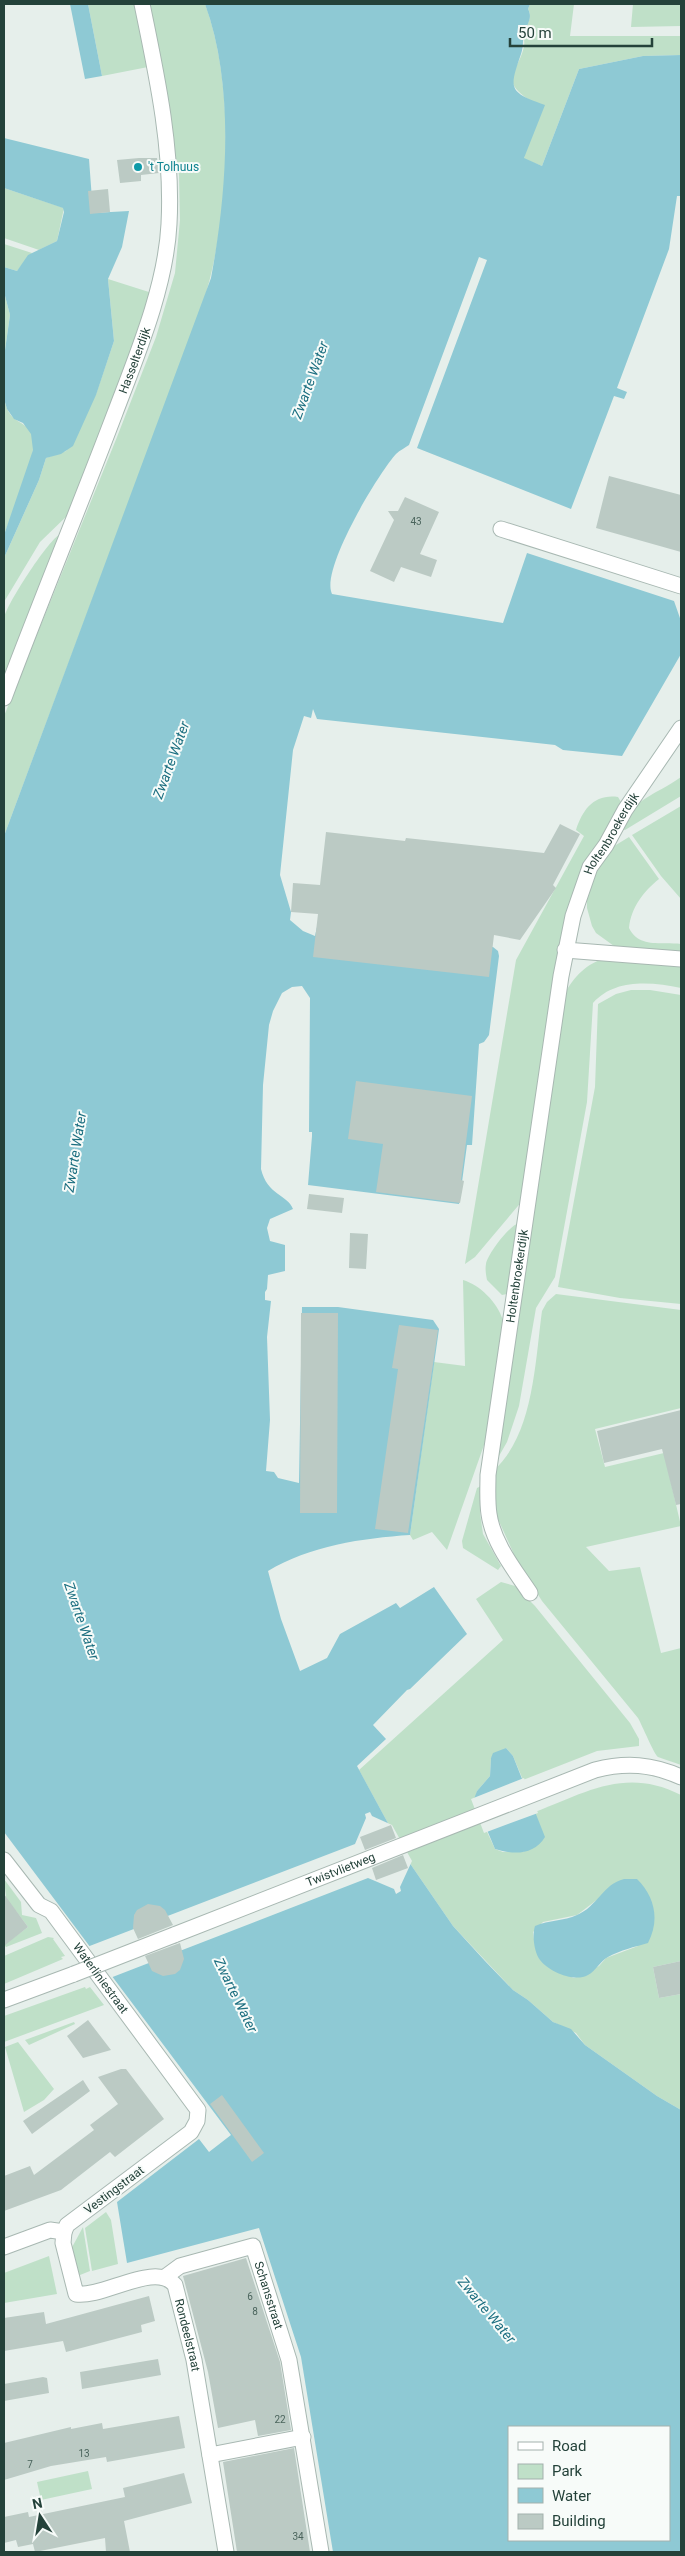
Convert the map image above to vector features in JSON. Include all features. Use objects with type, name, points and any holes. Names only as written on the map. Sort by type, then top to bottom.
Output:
[{"type":"street","name":"Hasselterdijk","points":[[4,698],[134,362],[156,294],[164,262],[169,226],[167,143],[142,4]]},
{"type":"street","points":[[501,529],[681,586]]},
{"type":"street","name":"Holtenbroekerdijk","points":[[530,1593],[512,1567],[493,1530],[489,1514],[488,1474],[566,950],[575,908],[590,867],[606,845],[625,810],[681,728]]},
{"type":"street","points":[[566,950],[681,959]]},
{"type":"street","name":"Twistvlietweg","points":[[4,2000],[595,1770],[617,1766],[652,1766],[681,1777]]},
{"type":"street","name":"Waterliniestraat","points":[[4,1860],[39,1905],[51,1911],[192,2101]]},
{"type":"street","name":"Vestingstraat","points":[[64,2232],[67,2225],[191,2132],[197,2121],[198,2110],[192,2101]]},
{"type":"street","points":[[4,2248],[50,2230],[64,2232],[63,2244],[76,2294],[91,2294],[146,2278],[165,2277]]},
{"type":"street","name":"Schansstraat","points":[[165,2277],[180,2266],[253,2246],[289,2360],[321,2552]]},
{"type":"street","name":"Rondeelstraat","points":[[165,2277],[175,2285],[194,2360],[226,2552]]},
{"type":"street","points":[[210,2455],[303,2437]]},
{"type":"green space","points":[[88,4],[137,4],[148,67],[102,76]]},
{"type":"green space","points":[[147,4],[205,4],[215,37],[222,74],[225,113],[224,193],[219,233],[203,303],[4,836],[4,716],[156,337],[175,273],[180,220],[179,175]]},
{"type":"green space","points":[[530,4],[574,4],[570,36],[681,36],[681,55],[643,56],[579,69],[542,166],[524,159],[529,100],[520,93],[512,81],[524,47],[524,33],[530,18],[528,9]]},
{"type":"green space","points":[[633,4],[681,4],[681,26],[631,27]]},
{"type":"green space","points":[[4,188],[64,208],[57,241],[39,250],[4,238]]},
{"type":"green space","points":[[4,244],[32,253],[17,271],[4,267]]},
{"type":"green space","points":[[108,279],[152,293],[145,322],[70,513],[40,542],[4,602],[4,558],[39,480],[46,458],[66,451],[96,394],[114,341]]},
{"type":"green space","points":[[4,292],[10,315],[4,357]]},
{"type":"green space","points":[[4,399],[11,415],[31,431],[33,444],[29,470],[4,535]]},
{"type":"green space","points":[[59,535],[4,688],[2,642],[4,618],[12,600],[28,574],[53,540]]},
{"type":"green space","points":[[681,777],[681,796],[625,830],[621,829],[639,803]]},
{"type":"green space","points":[[618,797],[621,802],[619,808],[587,862],[523,1200],[475,1257],[465,1264],[516,960],[584,836],[576,830],[582,816],[596,801],[602,798]]},
{"type":"green space","points":[[681,806],[681,899],[661,876],[632,835]]},
{"type":"green space","points":[[629,837],[659,879],[648,889],[635,906],[629,928],[633,935],[645,942],[681,944],[681,954],[614,946],[596,933],[592,926],[587,908],[587,888],[611,848]]},
{"type":"green space","points":[[600,960],[681,966],[681,988],[658,984],[634,984],[612,989],[593,1003],[587,1102],[555,1277],[536,1308],[519,1406],[507,1442],[495,1463],[561,1000],[577,976],[587,967]]},
{"type":"green space","points":[[631,990],[650,990],[681,995],[681,1304],[620,1298],[558,1287],[595,1087],[598,1004],[616,994]]},
{"type":"green space","points":[[519,1223],[507,1294],[502,1295],[487,1280],[486,1264],[500,1240],[510,1229]]},
{"type":"green space","points":[[463,1280],[476,1286],[487,1295],[497,1307],[503,1320],[490,1428],[447,1550],[432,1532],[413,1540],[410,1535],[434,1362],[465,1366]]},
{"type":"green space","points":[[556,1294],[681,1310],[681,1408],[595,1429],[605,1467],[664,1453],[681,1526],[586,1547],[609,1571],[640,1567],[661,1653],[681,1648],[681,1765],[656,1755],[638,1718],[542,1601],[517,1561],[498,1519],[495,1504],[494,1470],[507,1455],[525,1417],[534,1374],[542,1311],[547,1302]]},
{"type":"green space","points":[[481,1486],[480,1513],[483,1534],[501,1566],[498,1570],[463,1548],[462,1541],[477,1488]]},
{"type":"green space","points":[[501,1582],[515,1586],[535,1606],[630,1723],[639,1739],[639,1746],[597,1751],[523,1780],[513,1756],[506,1748],[491,1758],[490,1776],[477,1791],[475,1806],[495,1849],[503,1852],[524,1852],[535,1812],[607,1785],[642,1783],[661,1787],[681,1795],[681,1961],[653,1967],[659,1998],[681,1994],[681,2110],[657,2096],[585,2045],[576,2033],[553,2022],[528,2000],[513,1990],[453,1926],[409,1862],[359,1770],[503,1640],[476,1599]],"holes":[[[598,1899],[638,1946],[606,1958],[599,1966],[574,1978],[556,1971],[544,1963],[537,1952],[533,1932],[543,1922],[577,1915]]]},
{"type":"green space","points":[[4,1879],[21,1902],[22,1915],[36,1918],[42,1933],[6,1947],[4,1945],[28,1927],[16,1911],[13,1913],[4,1901],[6,1897]]},
{"type":"green space","points":[[48,1937],[54,1938],[65,1956],[61,1957],[63,1959],[4,1984],[4,1956]]},
{"type":"green space","points":[[85,1987],[86,1989],[90,1987],[104,2005],[4,2042],[4,2016]]},
{"type":"green space","points":[[74,2022],[75,2024],[29,2045],[25,2040]]},
{"type":"green space","points":[[18,2042],[54,2089],[44,2100],[24,2112],[5,2047]]},
{"type":"green space","points":[[106,2212],[111,2220],[118,2264],[92,2271],[85,2228]]},
{"type":"green space","points":[[83,2227],[90,2271],[75,2277],[70,2251]]},
{"type":"green space","points":[[49,2256],[57,2294],[4,2303],[4,2273]]},
{"type":"green space","points":[[88,2471],[92,2489],[41,2500],[37,2482]]},
{"type":"water","points":[[70,4],[88,4],[102,76],[85,79]]},
{"type":"water","name":"Zwarte Water","points":[[205,4],[530,4],[528,9],[530,18],[524,34],[522,51],[514,75],[514,82],[518,92],[533,101],[545,105],[524,158],[542,166],[579,69],[643,56],[681,55],[681,196],[677,196],[669,249],[617,388],[627,392],[624,399],[614,396],[571,509],[417,448],[487,260],[479,257],[409,445],[399,451],[388,465],[353,522],[334,565],[331,582],[332,594],[503,623],[527,553],[674,601],[681,621],[681,654],[622,756],[563,750],[555,745],[317,719],[313,709],[311,718],[304,716],[293,750],[280,875],[291,912],[290,920],[303,931],[315,936],[317,927],[493,947],[498,951],[499,956],[489,1035],[484,1042],[479,1044],[472,1145],[467,1145],[459,1204],[308,1185],[312,1136],[312,1132],[309,1132],[310,998],[302,986],[292,987],[282,993],[273,1011],[269,1025],[263,1085],[261,1169],[264,1178],[272,1189],[287,1200],[293,1209],[270,1219],[267,1228],[270,1241],[285,1245],[285,1271],[268,1275],[265,1292],[265,1300],[271,1301],[267,1337],[270,1420],[266,1471],[274,1472],[278,1478],[299,1483],[302,1307],[338,1307],[433,1320],[439,1329],[410,1535],[374,1538],[319,1549],[284,1562],[268,1571],[281,1619],[300,1671],[327,1658],[340,1634],[396,1603],[400,1608],[434,1587],[467,1634],[373,1725],[386,1739],[357,1766],[409,1862],[453,1926],[485,1961],[513,1990],[528,2000],[553,2022],[571,2029],[585,2045],[657,2096],[681,2110],[681,2552],[333,2552],[301,2357],[259,2228],[127,2263],[117,2202],[199,2139],[209,2152],[231,2135],[4,1832],[4,836],[211,278],[217,245],[224,176],[224,104],[221,69],[215,36]]},
{"type":"water","points":[[4,138],[89,159],[93,213],[129,211],[122,247],[108,279],[114,341],[96,395],[73,446],[61,454],[46,458],[39,480],[4,558],[4,535],[33,450],[31,434],[23,423],[14,419],[7,409],[4,399],[4,357],[10,315],[4,292],[4,267],[17,271],[28,255],[57,241],[64,212],[63,208],[4,188]]},
{"type":"water","points":[[506,1748],[513,1756],[545,1837],[535,1847],[516,1853],[495,1849],[474,1799],[477,1791],[490,1776],[493,1753]]},
{"type":"water","points":[[624,1879],[637,1879],[652,1901],[655,1917],[652,1934],[648,1943],[608,1957],[591,1973],[582,1977],[576,1978],[562,1975],[544,1964],[538,1957],[535,1948],[535,1926],[572,1917],[584,1911],[605,1890]]},
{"type":"pier","points":[[524,1778],[538,1813],[484,1833],[471,1799]]},
{"type":"pier","points":[[370,1812],[372,1816],[392,1825],[412,1861],[400,1887],[401,1891],[396,1894],[394,1889],[368,1878],[110,1978],[87,1947],[355,1844],[366,1818],[365,1814]]},
{"type":"building","name":"'t Tolhuus","points":[[157,158],[159,173],[141,175],[141,181],[120,183],[117,160]]},
{"type":"building","points":[[108,189],[110,212],[90,214],[88,191]]},
{"type":"building","points":[[609,476],[681,495],[681,552],[596,528]]},
{"type":"building","points":[[405,497],[439,512],[420,554],[437,560],[431,577],[401,567],[394,582],[370,571],[394,520],[388,511],[398,511]]},
{"type":"building","points":[[560,824],[580,834],[553,885],[556,888],[520,940],[494,935],[489,977],[313,957],[318,914],[291,912],[293,883],[320,885],[326,832],[405,841],[406,838],[544,853]]},
{"type":"building","points":[[356,1081],[472,1096],[461,1180],[464,1181],[460,1203],[376,1192],[383,1144],[348,1139]]},
{"type":"building","points":[[309,1194],[344,1198],[342,1213],[307,1209]]},
{"type":"building","points":[[350,1233],[368,1234],[366,1269],[349,1268]]},
{"type":"building","points":[[301,1313],[338,1313],[337,1513],[300,1513]]},
{"type":"building","points":[[399,1325],[438,1330],[408,1533],[375,1529],[398,1369],[392,1368]]},
{"type":"building","points":[[681,1410],[681,1504],[676,1505],[662,1449],[604,1463],[597,1431]]},
{"type":"building","points":[[391,1825],[396,1838],[365,1850],[360,1837]]},
{"type":"building","points":[[403,1855],[408,1868],[376,1880],[372,1868]]},
{"type":"building","points":[[4,1894],[28,1927],[4,1946]]},
{"type":"building","points":[[148,1904],[160,1906],[165,1910],[173,1925],[138,1939],[133,1928],[134,1915],[137,1910]]},
{"type":"building","points":[[180,1943],[184,1959],[180,1970],[175,1974],[163,1976],[152,1971],[145,1956]]},
{"type":"building","points":[[681,1961],[681,1994],[659,1998],[653,1967]]},
{"type":"building","points":[[88,2020],[111,2050],[83,2058],[67,2036]]},
{"type":"building","points":[[126,2069],[164,2119],[115,2157],[110,2152],[61,2190],[4,2211],[4,2176],[30,2166],[34,2175],[94,2130],[90,2125],[118,2104],[98,2077]]},
{"type":"building","points":[[83,2080],[90,2091],[32,2134],[23,2121]]},
{"type":"building","points":[[222,2095],[264,2153],[252,2162],[210,2104]]},
{"type":"building","points":[[246,2258],[280,2362],[291,2430],[258,2436],[255,2420],[218,2428],[208,2372],[183,2276]]},
{"type":"building","points":[[149,2296],[155,2321],[141,2325],[142,2332],[66,2352],[63,2341],[4,2351],[4,2318],[44,2312],[46,2324]]},
{"type":"building","points":[[158,2359],[161,2375],[82,2389],[80,2372]]},
{"type":"building","points":[[43,2377],[47,2378],[49,2393],[4,2401],[4,2384]]},
{"type":"building","points":[[179,2416],[185,2448],[107,2462],[106,2457],[51,2466],[4,2480],[4,2443],[71,2427],[71,2429],[102,2423],[103,2429]]},
{"type":"building","points":[[294,2448],[310,2552],[237,2552],[223,2462]]},
{"type":"building","points":[[184,2473],[192,2503],[124,2521],[130,2552],[106,2552],[105,2538],[35,2552],[33,2544],[18,2547],[16,2540],[4,2543],[4,2517],[28,2512],[29,2517],[125,2497],[123,2488]]},
{"type":"place","name":"'t Tolhuus","points":[[138,167]]}]
